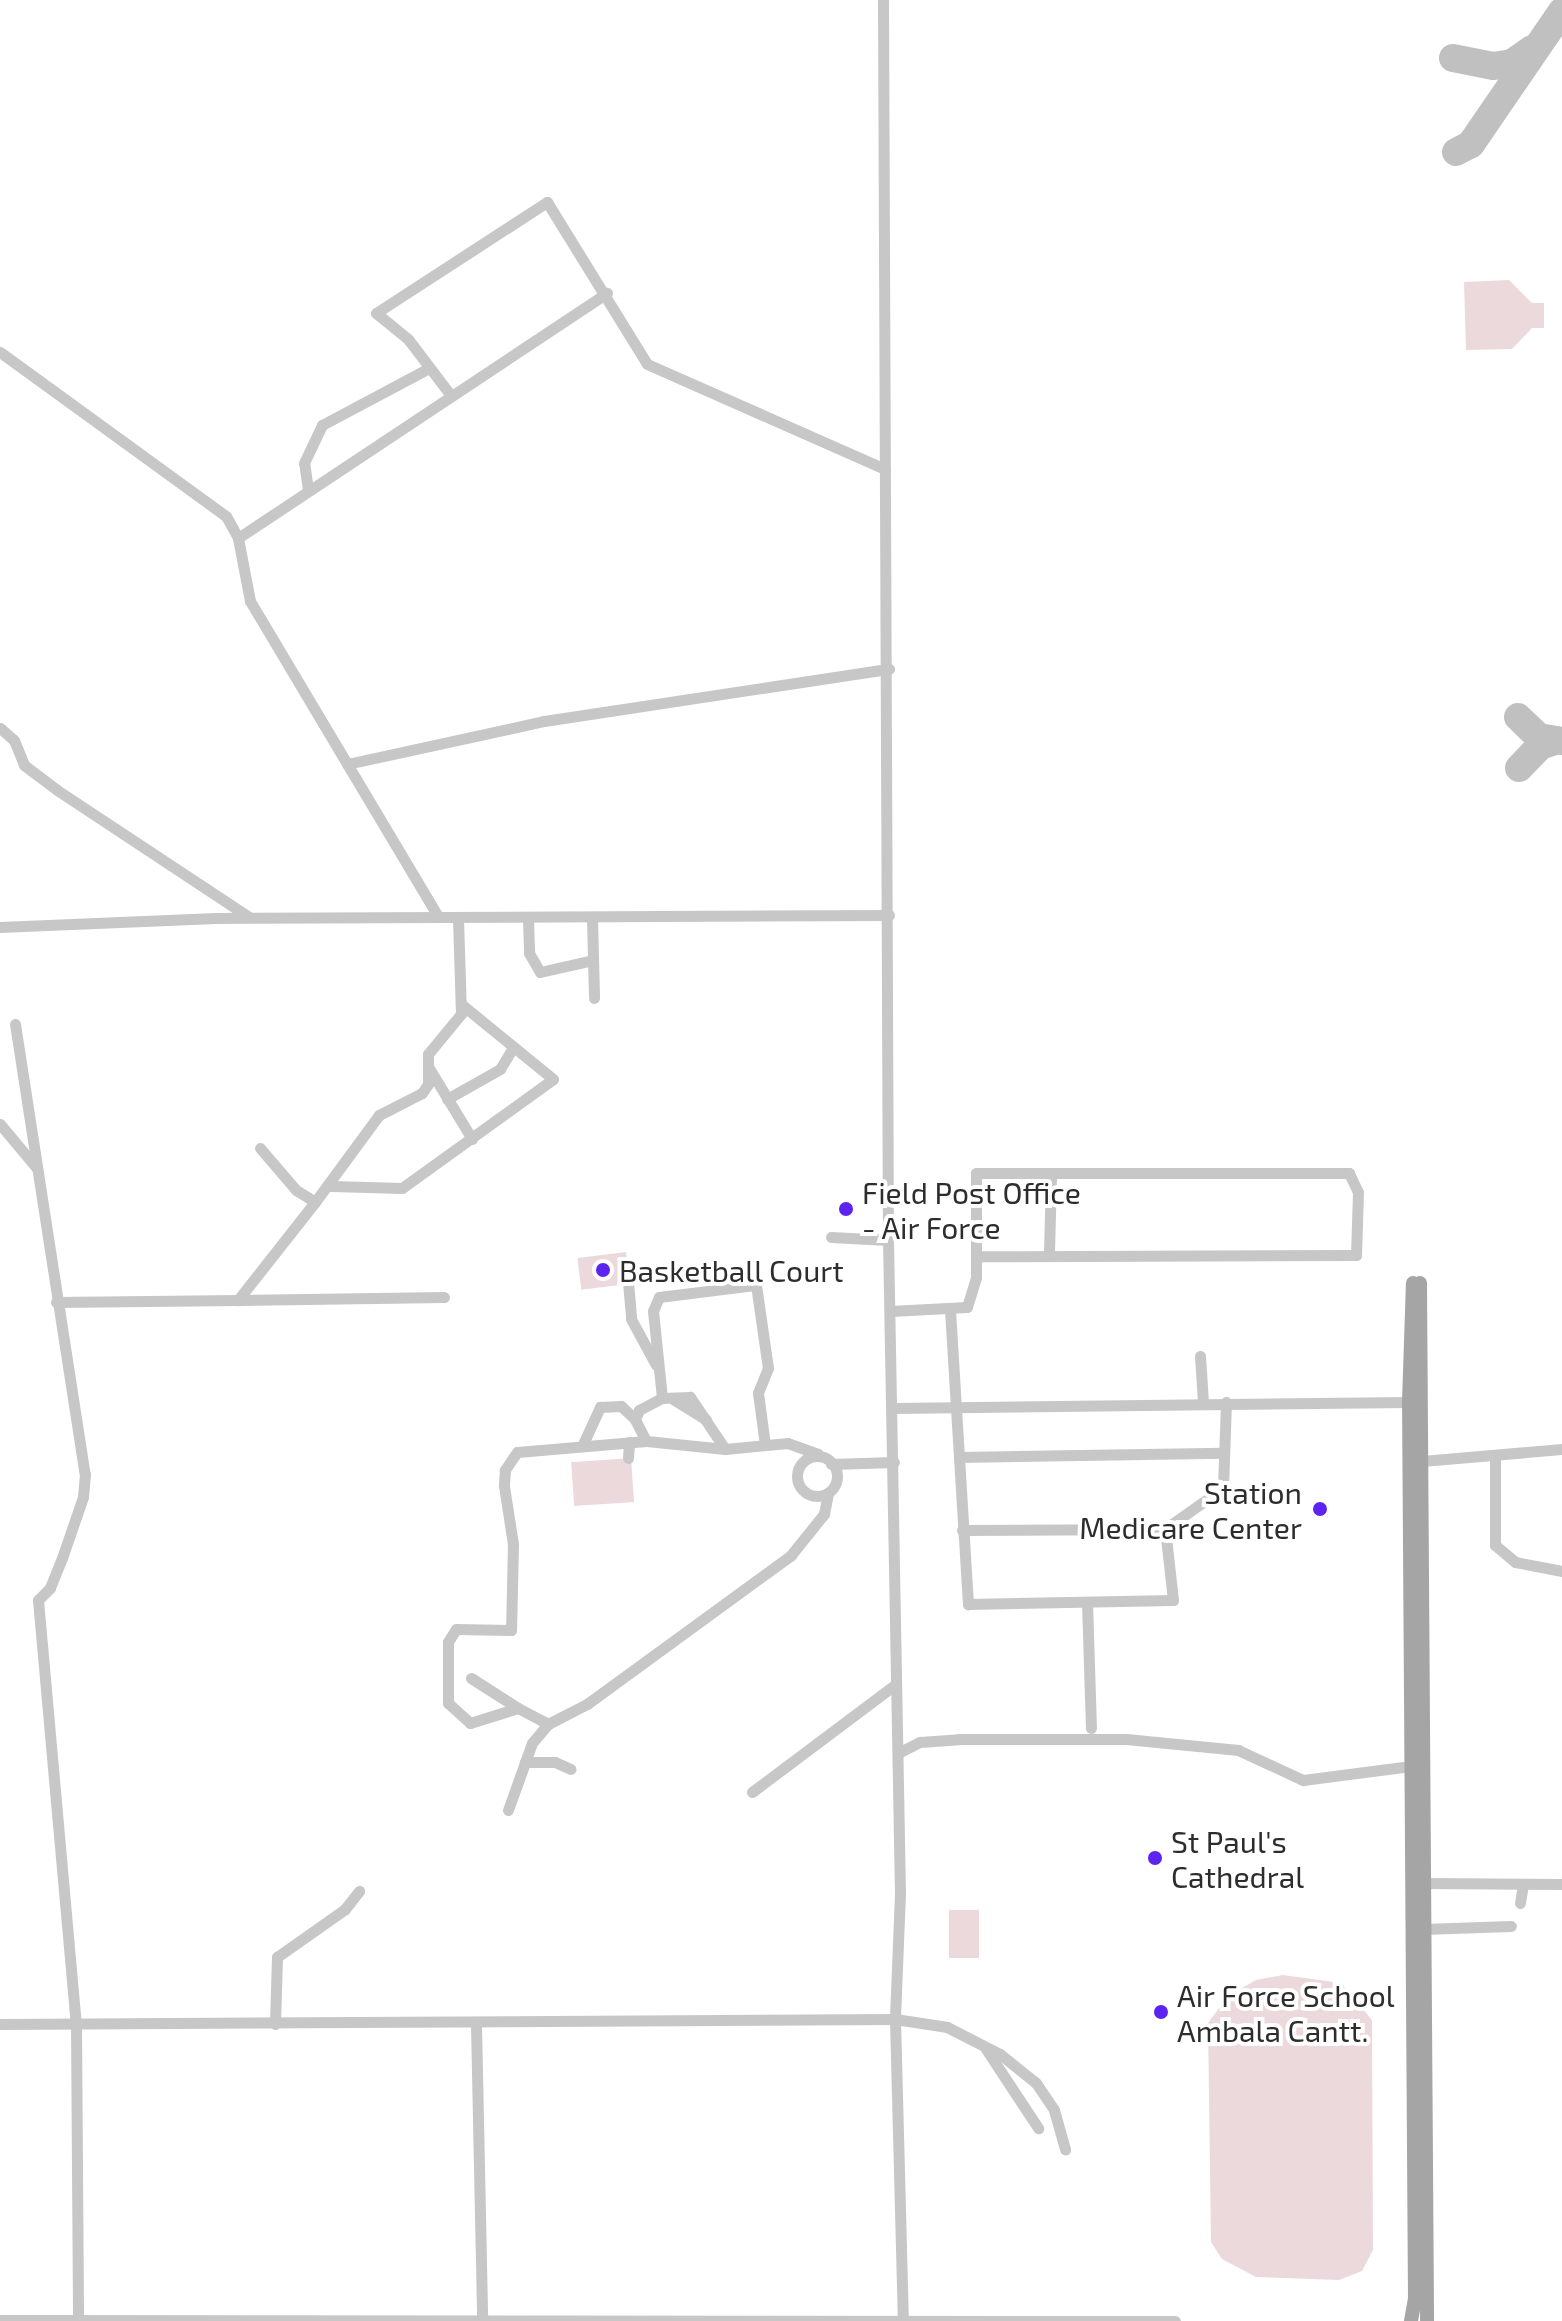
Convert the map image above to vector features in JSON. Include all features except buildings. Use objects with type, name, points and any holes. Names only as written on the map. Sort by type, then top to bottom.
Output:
[{"type":"main road","points":[[1411,2321],[1415,2125],[1409,1402],[1417,1283],[1422,1461],[1427,2321]]},
{"type":"street","points":[[883,0],[889,669],[888,1240],[894,1462],[893,1686],[898,1753],[895,2019],[903,2319]]},
{"type":"street","points":[[449,393],[408,339],[376,313],[547,202],[607,293],[647,364],[885,469]]},
{"type":"street","points":[[238,538],[449,393],[607,293]]},
{"type":"street","points":[[0,352],[216,508],[238,538],[250,601],[437,915]]},
{"type":"street","points":[[308,490],[304,463],[322,425],[429,368]]},
{"type":"street","points":[[347,764],[544,721],[889,669]]},
{"type":"street","points":[[0,728],[14,740],[24,765],[249,917]]},
{"type":"street","points":[[0,927],[249,917],[437,915],[458,921],[889,915]]},
{"type":"street","points":[[592,919],[594,998]]},
{"type":"street","points":[[528,920],[529,953],[540,972],[593,960]]},
{"type":"street","points":[[238,1300],[331,1186],[379,1115],[422,1093],[429,1068],[428,1054],[461,1014],[458,921]]},
{"type":"street","points":[[331,1186],[402,1188],[553,1079],[461,1004]]},
{"type":"street","points":[[15,1024],[85,1474],[83,1497],[62,1558],[50,1588],[38,1600],[76,2024],[78,2320]]},
{"type":"street","points":[[447,1099],[500,1069],[513,1047]]},
{"type":"street","points":[[429,1068],[472,1139]]},
{"type":"street","points":[[0,1124],[37,1168]]},
{"type":"street","points":[[260,1148],[296,1190],[315,1202]]},
{"type":"street","points":[[890,1311],[950,1310],[967,1307],[972,1299],[976,1256],[976,1173],[1051,1176],[1349,1173],[1358,1192],[1356,1255],[1049,1252],[976,1256]]},
{"type":"street","points":[[1049,1252],[1051,1176]]},
{"type":"street","points":[[831,1237],[888,1240]]},
{"type":"street","points":[[628,1282],[634,1329],[659,1373],[667,1398]]},
{"type":"street","points":[[659,1373],[654,1318],[659,1297],[756,1285],[768,1368],[758,1393],[765,1445]]},
{"type":"street","points":[[56,1302],[444,1297]]},
{"type":"street","points":[[950,1310],[968,1604],[1173,1600],[1165,1529]]},
{"type":"street","points":[[634,1329],[640,1318],[650,1323],[654,1318]]},
{"type":"street","points":[[1200,1356],[1203,1403]]},
{"type":"street","points":[[635,1419],[639,1410],[667,1398],[690,1397],[725,1449]]},
{"type":"street","points":[[962,1530],[1165,1529],[1223,1488],[1226,1402]]},
{"type":"street","points":[[893,1408],[1409,1402]]},
{"type":"street","points":[[583,1444],[600,1407],[621,1406],[635,1419],[646,1441]]},
{"type":"street","points":[[508,1810],[525,1762],[548,1724],[587,1704],[791,1555],[824,1514],[835,1479],[831,1464],[818,1454],[788,1443],[725,1449],[646,1441],[517,1452],[509,1460],[504,1486],[513,1544],[511,1630],[467,1626],[456,1629],[448,1642],[448,1703],[470,1723],[518,1708]]},
{"type":"street","points":[[628,1458],[629,1442]]},
{"type":"street","points":[[1422,1461],[1562,1449]]},
{"type":"street","points":[[959,1457],[1224,1453]]},
{"type":"street","points":[[818,1454],[804,1458],[801,1481],[811,1497],[828,1494]]},
{"type":"street","points":[[1495,1456],[1495,1545],[1515,1562],[1562,1571]]},
{"type":"street","points":[[831,1464],[894,1462]]},
{"type":"street","points":[[1087,1602],[1091,1728]]},
{"type":"street","points":[[471,1678],[548,1724]]},
{"type":"street","points":[[752,1792],[893,1686]]},
{"type":"street","points":[[898,1753],[920,1742],[959,1739],[1126,1739],[1238,1750],[1303,1780],[1411,1766]]},
{"type":"street","points":[[525,1762],[555,1762],[571,1769]]},
{"type":"street","points":[[1423,1883],[1562,1884]]},
{"type":"street","points":[[1520,1903],[1523,1884]]},
{"type":"street","points":[[275,2024],[277,1957],[345,1909],[359,1891]]},
{"type":"street","points":[[1423,1929],[1511,1926]]},
{"type":"street","points":[[0,2024],[476,2024],[895,2019],[947,2027],[983,2046],[1036,2083],[1054,2110],[1065,2149]]},
{"type":"street","points":[[476,2024],[482,2320]]},
{"type":"street","points":[[983,2046],[1038,2128]]},
{"type":"street","points":[[0,2320],[1175,2321]]},
{"type":"shaded area","points":[[1509,280],[1532,303],[1544,303],[1544,328],[1532,328],[1512,349],[1466,350],[1464,282]]},
{"type":"shaded area","name":"Basketball Court","points":[[626,1252],[630,1284],[581,1290],[577,1258]]},
{"type":"shaded area","points":[[631,1458],[634,1502],[574,1506],[571,1462]]},
{"type":"shaded area","points":[[949,1910],[979,1910],[979,1958],[949,1958]]},
{"type":"shaded area","points":[[1283,1975],[1341,1983],[1372,2020],[1373,2250],[1362,2271],[1339,2280],[1256,2277],[1222,2259],[1211,2242],[1208,2023],[1228,1996],[1256,1980]]},
{"type":"taxiway","points":[[1456,152],[1471,144],[1562,11]]},
{"type":"taxiway","points":[[1453,58],[1493,66],[1512,63],[1532,49]]},
{"type":"taxiway","points":[[1518,717],[1539,737],[1562,741]]},
{"type":"taxiway","points":[[1519,768],[1540,746],[1555,741]]},
{"type":"place","name":"Field Post Office - Air Force","points":[[846,1209]]},
{"type":"place","name":"Basketball Court","points":[[603,1270]]},
{"type":"place","name":"Station Medicare Center","points":[[1320,1509]]},
{"type":"place","name":"St Paul's Cathedral","points":[[1155,1858]]},
{"type":"place","name":"Air Force School Ambala Cantt.","points":[[1161,2012]]}]
